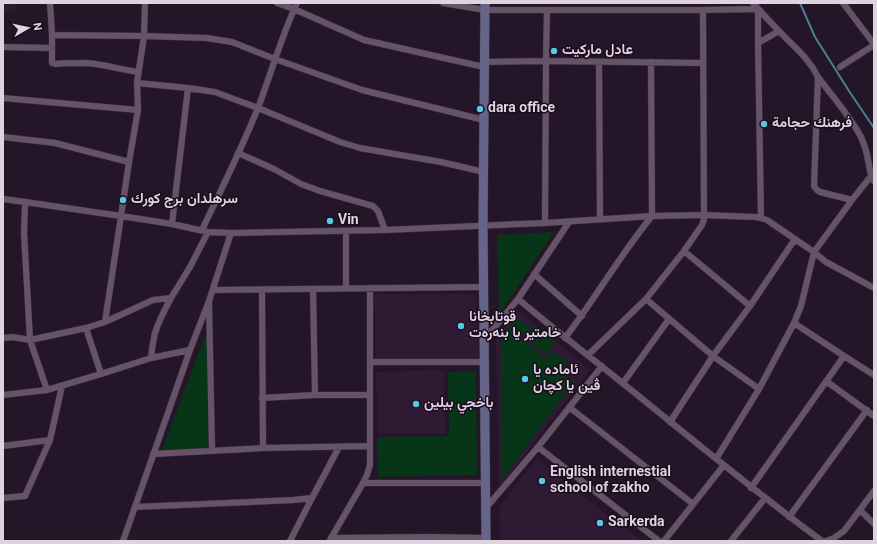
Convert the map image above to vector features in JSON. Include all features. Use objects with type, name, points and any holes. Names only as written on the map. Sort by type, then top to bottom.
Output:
[{"type":"main road","points":[[485,7],[483,226],[486,539]]},
{"type":"street","points":[[50,3],[52,63],[87,63],[139,72]]},
{"type":"street","points":[[105,322],[138,110],[137,83],[144,36],[144,3]]},
{"type":"street","points":[[277,3],[364,40],[484,64],[546,61],[703,63]]},
{"type":"street","points":[[151,358],[155,332],[165,308],[190,267],[258,108],[297,3]]},
{"type":"street","points":[[443,3],[547,10],[758,9]]},
{"type":"street","points":[[629,3],[629,10]]},
{"type":"street","points":[[716,459],[759,389],[794,323],[801,306],[814,252],[852,200],[872,178],[866,151],[854,125],[818,77],[811,64],[753,3]]},
{"type":"street","points":[[840,67],[874,44],[843,3]]},
{"type":"street","points":[[758,9],[761,218]]},
{"type":"street","points":[[545,223],[547,10]]},
{"type":"street","points":[[588,356],[646,298],[684,250],[702,225],[704,219],[703,10]]},
{"type":"street","points":[[758,43],[779,31]]},
{"type":"street","points":[[52,35],[207,38],[232,42],[362,90],[484,120]]},
{"type":"street","points":[[3,47],[52,48]]},
{"type":"street","points":[[599,62],[600,219]]},
{"type":"street","points":[[565,338],[582,316],[640,230],[652,216],[651,62]]},
{"type":"street","points":[[818,77],[814,186],[820,192],[852,200]]},
{"type":"street","points":[[137,83],[215,92],[340,142],[360,148],[441,162],[484,172]]},
{"type":"street","points":[[172,224],[188,88]]},
{"type":"street","points":[[3,98],[138,110]]},
{"type":"street","points":[[3,137],[55,143],[129,162]]},
{"type":"street","points":[[238,153],[301,184],[373,206],[378,211],[385,230]]},
{"type":"street","points":[[3,200],[121,216],[205,231],[231,233],[385,230],[569,222],[652,216],[703,215],[761,218],[795,239],[826,262],[874,288]]},
{"type":"street","points":[[25,202],[24,233],[30,340],[47,390]]},
{"type":"street","points":[[484,340],[518,300],[569,222]]},
{"type":"street","points":[[346,231],[346,288]]},
{"type":"street","points":[[123,541],[190,350],[213,290],[231,233]]},
{"type":"street","points":[[670,422],[713,356],[750,306],[795,239]]},
{"type":"street","points":[[684,250],[750,306]]},
{"type":"street","points":[[534,274],[582,316]]},
{"type":"street","points":[[213,290],[484,287]]},
{"type":"street","points":[[330,540],[363,483],[370,465],[370,288]]},
{"type":"street","points":[[313,289],[316,394]]},
{"type":"street","points":[[262,290],[263,448]]},
{"type":"street","points":[[3,338],[13,337],[30,340],[86,328],[105,322],[153,300],[171,298]]},
{"type":"street","points":[[646,298],[713,356],[759,389]]},
{"type":"street","points":[[518,300],[602,366],[751,488],[822,541]]},
{"type":"street","points":[[209,301],[212,450]]},
{"type":"street","points":[[622,383],[669,319]]},
{"type":"street","points":[[794,323],[874,375]]},
{"type":"street","points":[[86,328],[101,374]]},
{"type":"street","points":[[3,395],[47,390],[151,358],[190,350]]},
{"type":"street","points":[[751,488],[844,356]]},
{"type":"street","points":[[370,362],[484,362]]},
{"type":"street","points":[[485,509],[538,447],[602,366]]},
{"type":"street","points":[[826,381],[874,416]]},
{"type":"street","points":[[3,498],[25,496],[50,440],[62,386]]},
{"type":"street","points":[[262,398],[316,394],[370,395]]},
{"type":"street","points":[[570,407],[693,504]]},
{"type":"street","points":[[790,517],[867,410]]},
{"type":"street","points":[[3,446],[50,440]]},
{"type":"street","points":[[154,454],[263,448],[370,446]]},
{"type":"street","points":[[290,541],[339,447]]},
{"type":"street","points":[[538,447],[659,541]]},
{"type":"street","points":[[664,541],[724,465]]},
{"type":"street","points":[[363,483],[485,483]]},
{"type":"street","points":[[826,541],[834,538],[844,531],[874,491]]},
{"type":"street","points":[[135,507],[312,498]]},
{"type":"street","points":[[731,541],[765,498]]},
{"type":"street","points":[[860,510],[874,524]]},
{"type":"street","points":[[330,540],[486,539]]},
{"type":"shaded area","points":[[3,3],[16,3],[15,13],[3,12]]},
{"type":"shaded area","points":[[374,294],[476,294],[479,358],[376,358]]},
{"type":"shaded area","points":[[518,310],[590,370],[499,488],[496,338]]},
{"type":"shaded area","points":[[444,370],[445,434],[378,434],[376,372]]},
{"type":"shaded area","name":"English internestial school of zakho","points":[[537,458],[642,541],[500,541],[499,507]]},
{"type":"green space","points":[[554,232],[499,315],[497,235]]},
{"type":"green space","points":[[515,318],[530,327],[520,338],[547,359],[553,350],[568,363],[562,374],[574,382],[502,479],[502,338]]},
{"type":"green space","points":[[535,324],[556,342],[546,354],[524,338]]},
{"type":"green space","points":[[207,331],[208,448],[162,450]]},
{"type":"green space","points":[[476,371],[477,475],[378,477],[377,437],[449,436],[448,372]]},
{"type":"waterway","points":[[800,3],[815,37],[874,128]]},
{"type":"place","name":"عادل ماركيت","points":[[554,51]]},
{"type":"place","name":"dara office","points":[[480,109]]},
{"type":"place","name":"فرهنك حجامة","points":[[764,124]]},
{"type":"place","name":"سرهلدان برج كورك","points":[[123,200]]},
{"type":"place","name":"Vin","points":[[330,221]]},
{"type":"place","name":"قوتابخانا خامتیر یا بنەرەت","points":[[461,326]]},
{"type":"place","name":"ئاماده یا ڤین یا کچان","points":[[525,379]]},
{"type":"place","name":"باخجي بيلين","points":[[416,404]]},
{"type":"place","name":"English internestial school of zakho","points":[[542,481]]},
{"type":"place","name":"Sarkerda","points":[[600,523]]}]
